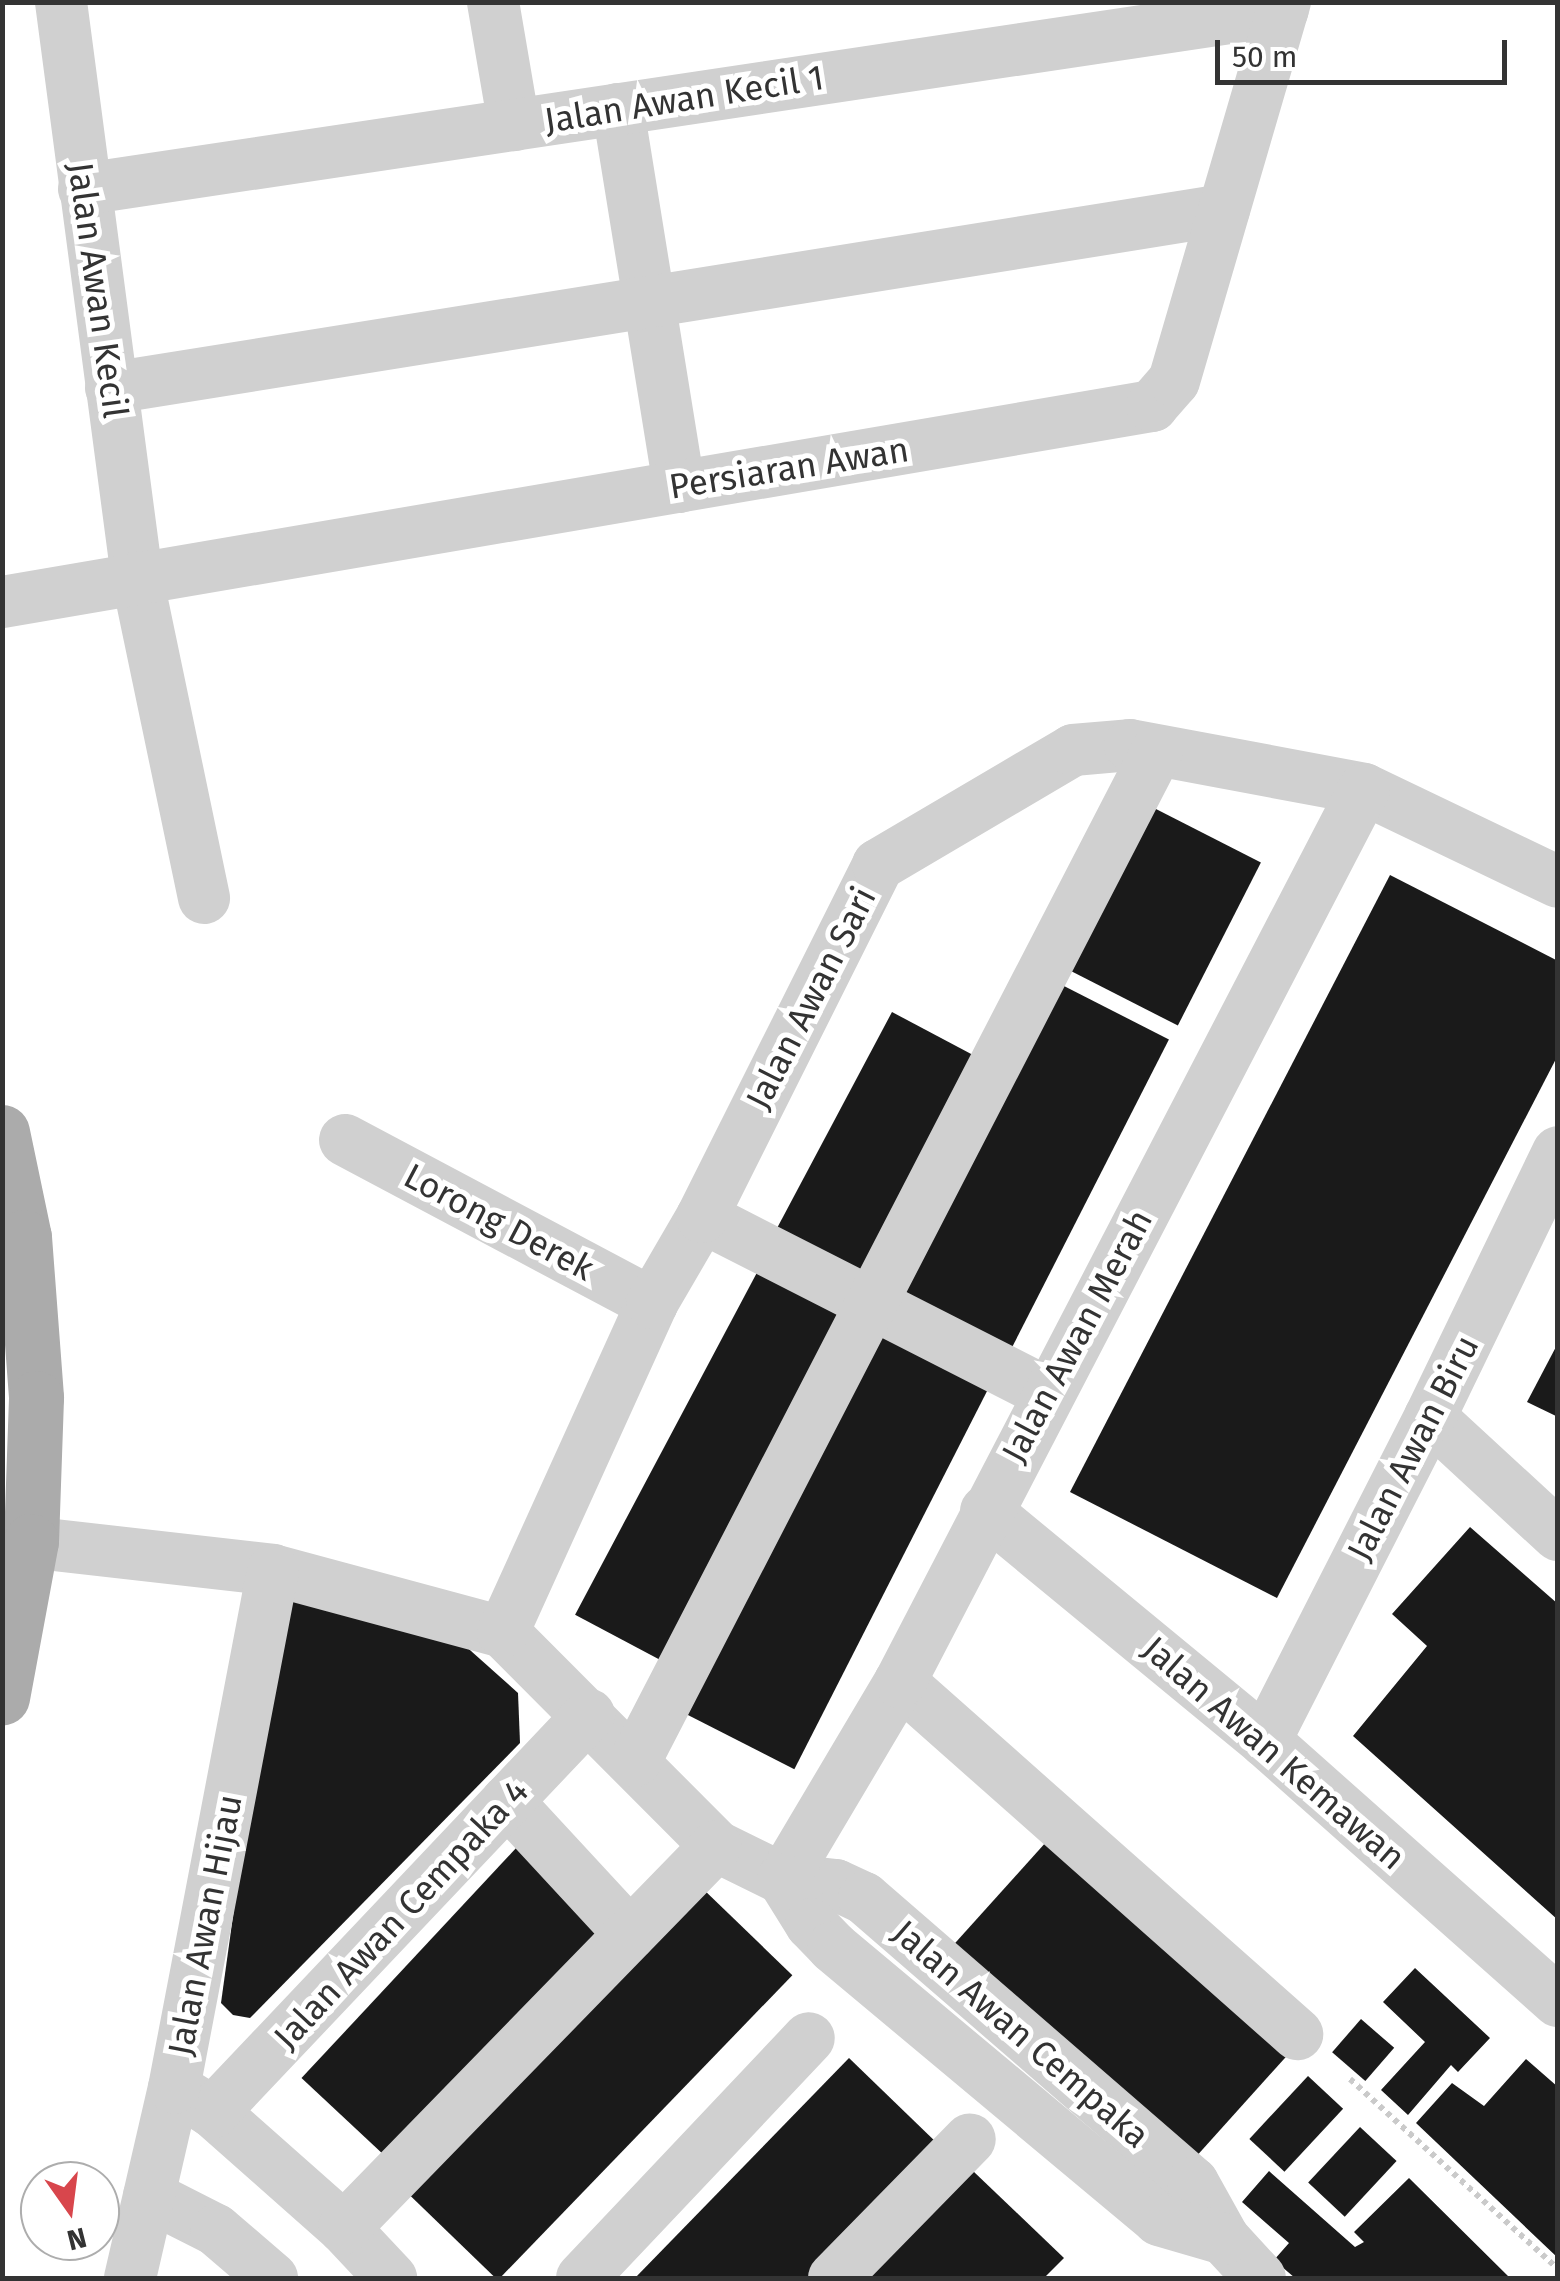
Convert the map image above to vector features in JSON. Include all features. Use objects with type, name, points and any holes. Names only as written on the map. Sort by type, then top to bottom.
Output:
[{"type":"main road","points":[[2,1132],[24,1238],[36,1398],[2,1698]]},
{"type":"street","name":"Jalan Awan Kecil","points":[[61,2],[137,577],[204,898]]},
{"type":"street","points":[[493,2],[514,125]]},
{"type":"street","name":"Jalan Awan Kecil 1","points":[[84,189],[618,109],[1050,23],[1284,6]]},
{"type":"street","name":"Persiaran Awan","points":[[2,602],[1152,406],[1174,380],[1284,6]]},
{"type":"street","points":[[618,109],[679,487]]},
{"type":"street","points":[[111,388],[1224,210]]},
{"type":"street","name":"Jalan Awan Sari","points":[[503,1632],[652,1303],[702,1217],[878,866],[1073,750],[1130,745],[1364,789],[1558,882]]},
{"type":"street","points":[[635,1760],[1157,751]]},
{"type":"street","name":"Jalan Awan Merah","points":[[783,1879],[900,1682],[1364,789]]},
{"type":"street","name":"Lorong Derek","points":[[345,1140],[652,1303]]},
{"type":"street","name":"Jalan Awan Biru","points":[[1265,1741],[1430,1417],[1558,1152]]},
{"type":"street","points":[[702,1217],[1047,1393]]},
{"type":"street","points":[[1430,1417],[1558,1535]]},
{"type":"street","name":"Jalan Awan Kemawan","points":[[986,1510],[1265,1741],[1558,2001]]},
{"type":"street","points":[[17,1540],[274,1570],[503,1632],[635,1760],[716,1846],[783,1879]]},
{"type":"street","name":"Jalan Awan Hijau","points":[[130,2278],[149,2196],[194,2100],[274,1570]]},
{"type":"street","points":[[900,1682],[1297,2034]]},
{"type":"street","name":"Jalan Awan Cempaka 4","points":[[194,2100],[412,1877],[507,1801],[589,1715]]},
{"type":"street","points":[[507,1801],[630,1934]]},
{"type":"street","points":[[194,2100],[361,2260],[630,1934],[716,1846]]},
{"type":"street","name":"Jalan Awan Cempaka","points":[[783,1879],[811,1924],[833,1947],[1159,2220],[1224,2239],[1260,2278]]},
{"type":"street","points":[[582,2278],[809,2038]]},
{"type":"street","points":[[834,2278],[970,2139]]},
{"type":"street","points":[[149,2196],[216,2230],[272,2278]]},
{"type":"path","points":[[1350,2079],[1558,2270]]},
{"type":"building","points":[[1154,808],[1261,862],[1178,1026],[1071,971]]},
{"type":"building","points":[[1390,875],[1558,961],[1558,1055],[1277,1598],[1070,1492]]},
{"type":"building","points":[[1062,985],[1169,1039],[1009,1353],[902,1299]]},
{"type":"building","points":[[892,1012],[983,1060],[866,1280],[775,1232]]},
{"type":"building","points":[[761,1265],[853,1314],[667,1663],[575,1615]]},
{"type":"building","points":[[884,1329],[991,1383],[794,1769],[687,1715]]},
{"type":"building","points":[[1558,1343],[1558,1417],[1527,1402]]},
{"type":"building","points":[[1470,1527],[1558,1604],[1558,1920],[1353,1736],[1427,1646],[1392,1614]]},
{"type":"building","points":[[305,1590],[443,1626],[518,1693],[520,1743],[250,2018],[233,2015],[221,2003],[275,1612]]},
{"type":"building","points":[[1047,1841],[1286,2056],[1191,2163],[951,1947]]},
{"type":"building","points":[[517,1847],[610,1934],[394,2165],[301,2078]]},
{"type":"building","points":[[701,1887],[792,1975],[500,2278],[496,2278],[406,2192]]},
{"type":"building","points":[[1415,1968],[1490,2038],[1458,2072],[1451,2065],[1408,2115],[1381,2090],[1425,2042],[1383,2002]]},
{"type":"building","points":[[1361,2019],[1394,2048],[1365,2081],[1332,2052]]},
{"type":"building","points":[[849,2058],[940,2146],[811,2278],[635,2278]]},
{"type":"building","points":[[1526,2059],[1558,2087],[1558,2258],[1416,2123],[1452,2083],[1484,2106]]},
{"type":"building","points":[[1308,2076],[1343,2109],[1284,2172],[1249,2139]]},
{"type":"building","points":[[1360,2127],[1397,2161],[1345,2217],[1308,2183]]},
{"type":"building","points":[[973,2171],[1064,2258],[1044,2278],[868,2278]]},
{"type":"building","points":[[1269,2171],[1355,2247],[1364,2242],[1354,2232],[1409,2178],[1510,2278],[1295,2278],[1274,2260],[1289,2243],[1242,2202]]}]
